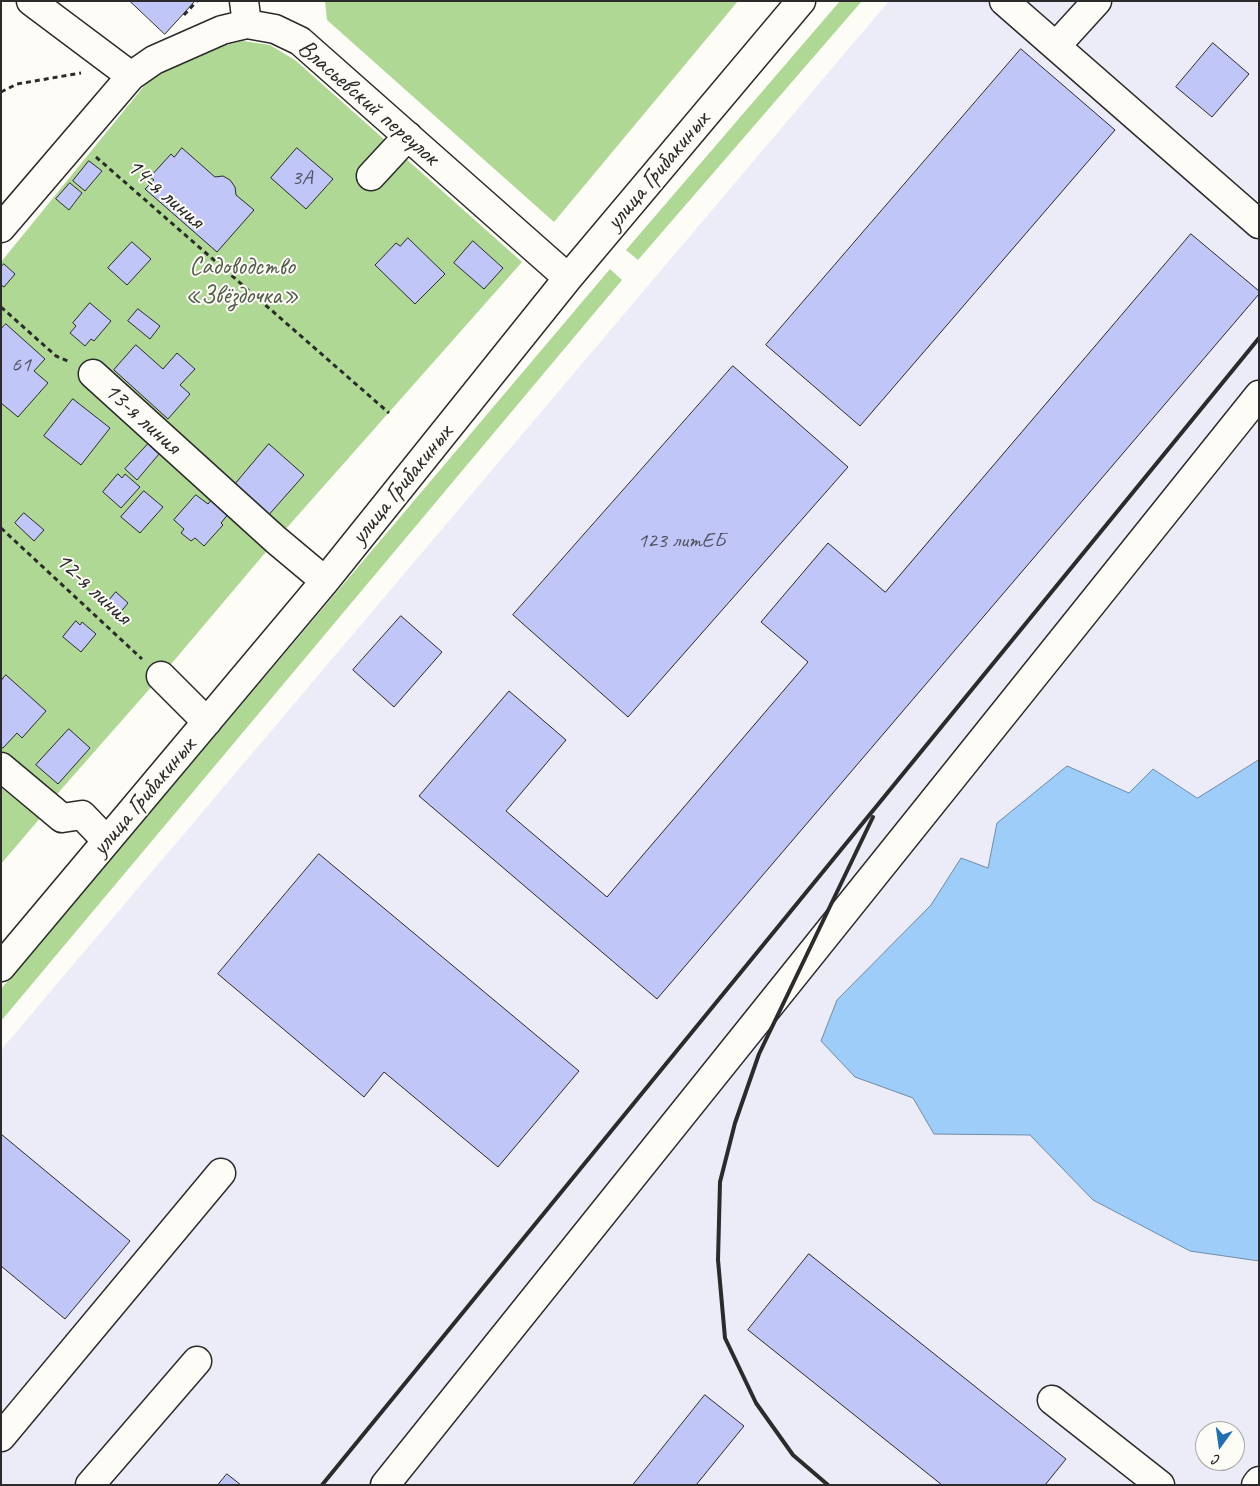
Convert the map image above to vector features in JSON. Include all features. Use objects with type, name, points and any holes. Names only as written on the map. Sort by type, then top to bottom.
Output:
[{"type":"street","points":[[31,1],[131,76]]},
{"type":"street","name":"улица Грибакиных","points":[[1,967],[325,581],[568,278],[801,1]]},
{"type":"street","points":[[1004,1],[1259,224]]},
{"type":"street","points":[[1056,46],[1097,1]]},
{"type":"street","name":"Власьевский переулок","points":[[1,228],[131,76],[154,60],[222,30],[245,13],[300,41],[568,278]]},
{"type":"street","points":[[371,176],[408,136]]},
{"type":"street","name":"13-я линия","points":[[93,374],[276,540],[325,581]]},
{"type":"street","points":[[385,1485],[1259,395]]},
{"type":"street","points":[[161,676],[207,722]]},
{"type":"street","points":[[1,767],[62,818],[82,814],[107,841]]},
{"type":"street","points":[[1,1437],[222,1173]]},
{"type":"street","points":[[90,1485],[197,1361]]},
{"type":"street","points":[[1052,1400],[1160,1485]]},
{"type":"street","points":[[1256,1485],[1259,1481]]},
{"type":"path","points":[[1,92],[17,84],[83,72]]},
{"type":"path","name":"14-я линия","points":[[77,140],[389,413]]},
{"type":"path","name":"13-я линия","points":[[1,307],[56,356],[93,374]]},
{"type":"path","name":"12-я линия","points":[[1,528],[161,676]]},
{"type":"shaded area","points":[[889,1],[1259,1],[1259,1485],[1,1485],[1,1050]]},
{"type":"green space","points":[[325,1],[738,1],[554,222],[327,20]]},
{"type":"green space","points":[[840,1],[862,1],[638,260],[626,250]]},
{"type":"green space","name":"Садоводство «Звёздочка»","points":[[243,41],[270,45],[295,60],[522,262],[276,540],[161,676],[51,801],[53,803],[1,864],[1,262],[153,75],[214,48]]},
{"type":"green space","points":[[610,269],[622,280],[1,1021],[1,989]]},
{"type":"water","points":[[1259,760],[1259,1261],[1190,1251],[1093,1200],[1030,1135],[934,1134],[913,1098],[855,1077],[821,1041],[837,1000],[931,905],[961,858],[988,868],[997,823],[1067,766],[1129,793],[1153,769],[1197,798]]},
{"type":"building","points":[[130,1],[195,1],[165,34]]},
{"type":"building","points":[[1213,43],[1249,74],[1212,117],[1176,87]]},
{"type":"building","points":[[1021,49],[1115,130],[860,426],[766,345]]},
{"type":"building","points":[[182,148],[215,177],[223,176],[230,180],[235,187],[236,195],[254,210],[217,252],[145,189],[154,180],[150,177],[171,154],[174,157]]},
{"type":"building","points":[[297,148],[333,179],[306,209],[271,178]]},
{"type":"building","points":[[89,161],[102,171],[85,191],[73,181]]},
{"type":"building","points":[[70,183],[82,193],[69,210],[56,199]]},
{"type":"building","points":[[1191,234],[1259,291],[1259,294],[657,999],[419,796],[509,691],[566,740],[506,811],[607,897],[808,662],[761,622],[828,543],[885,592]]},
{"type":"building","points":[[408,238],[445,274],[415,304],[375,265],[396,243],[400,246]]},
{"type":"building","points":[[473,241],[503,268],[484,289],[454,263]]},
{"type":"building","points":[[132,242],[151,259],[127,285],[108,268]]},
{"type":"building","points":[[4,264],[15,274],[4,287],[1,285],[1,267]]},
{"type":"building","points":[[90,303],[111,321],[94,341],[91,339],[85,346],[70,333],[76,326],[73,323]]},
{"type":"building","points":[[138,309],[160,326],[150,339],[128,321]]},
{"type":"building","points":[[6,324],[45,359],[34,371],[48,383],[18,417],[1,403],[1,329]]},
{"type":"building","points":[[136,345],[163,369],[177,353],[195,369],[180,385],[190,394],[168,419],[114,370]]},
{"type":"building","points":[[733,366],[848,467],[628,717],[513,615]]},
{"type":"building","points":[[73,399],[110,428],[81,465],[44,436]]},
{"type":"building","points":[[148,444],[159,454],[137,480],[125,469]]},
{"type":"building","points":[[269,444],[304,475],[266,518],[232,488]]},
{"type":"building","points":[[118,474],[122,478],[125,474],[140,487],[121,508],[103,492]]},
{"type":"building","points":[[144,491],[163,507],[140,533],[121,517]]},
{"type":"building","points":[[196,495],[208,504],[212,499],[229,513],[221,523],[223,525],[204,546],[195,538],[191,541],[181,533],[184,529],[174,520]]},
{"type":"building","points":[[24,513],[44,530],[34,541],[15,523]]},
{"type":"building","points":[[116,592],[128,603],[119,614],[106,604]]},
{"type":"building","points":[[401,616],[442,652],[394,707],[353,670]]},
{"type":"building","points":[[76,621],[80,625],[82,622],[96,634],[81,652],[63,637]]},
{"type":"building","points":[[6,675],[46,711],[22,738],[17,733],[3,748],[1,747],[1,681]]},
{"type":"building","points":[[69,729],[90,748],[58,784],[36,765]]},
{"type":"building","points":[[319,854],[579,1071],[498,1167],[384,1072],[364,1097],[218,974]]},
{"type":"building","points":[[1,1134],[130,1241],[65,1319],[1,1266]]},
{"type":"building","points":[[809,1254],[1066,1459],[1045,1485],[942,1485],[748,1330]]},
{"type":"building","points":[[705,1395],[744,1426],[696,1485],[633,1485]]},
{"type":"building","points":[[227,1474],[241,1485],[218,1485]]},
{"type":"railway","points":[[322,1485],[1259,338]]},
{"type":"railway","points":[[828,1485],[793,1455],[756,1403],[725,1338],[718,1260],[720,1182],[735,1123],[759,1054],[873,817]]}]
